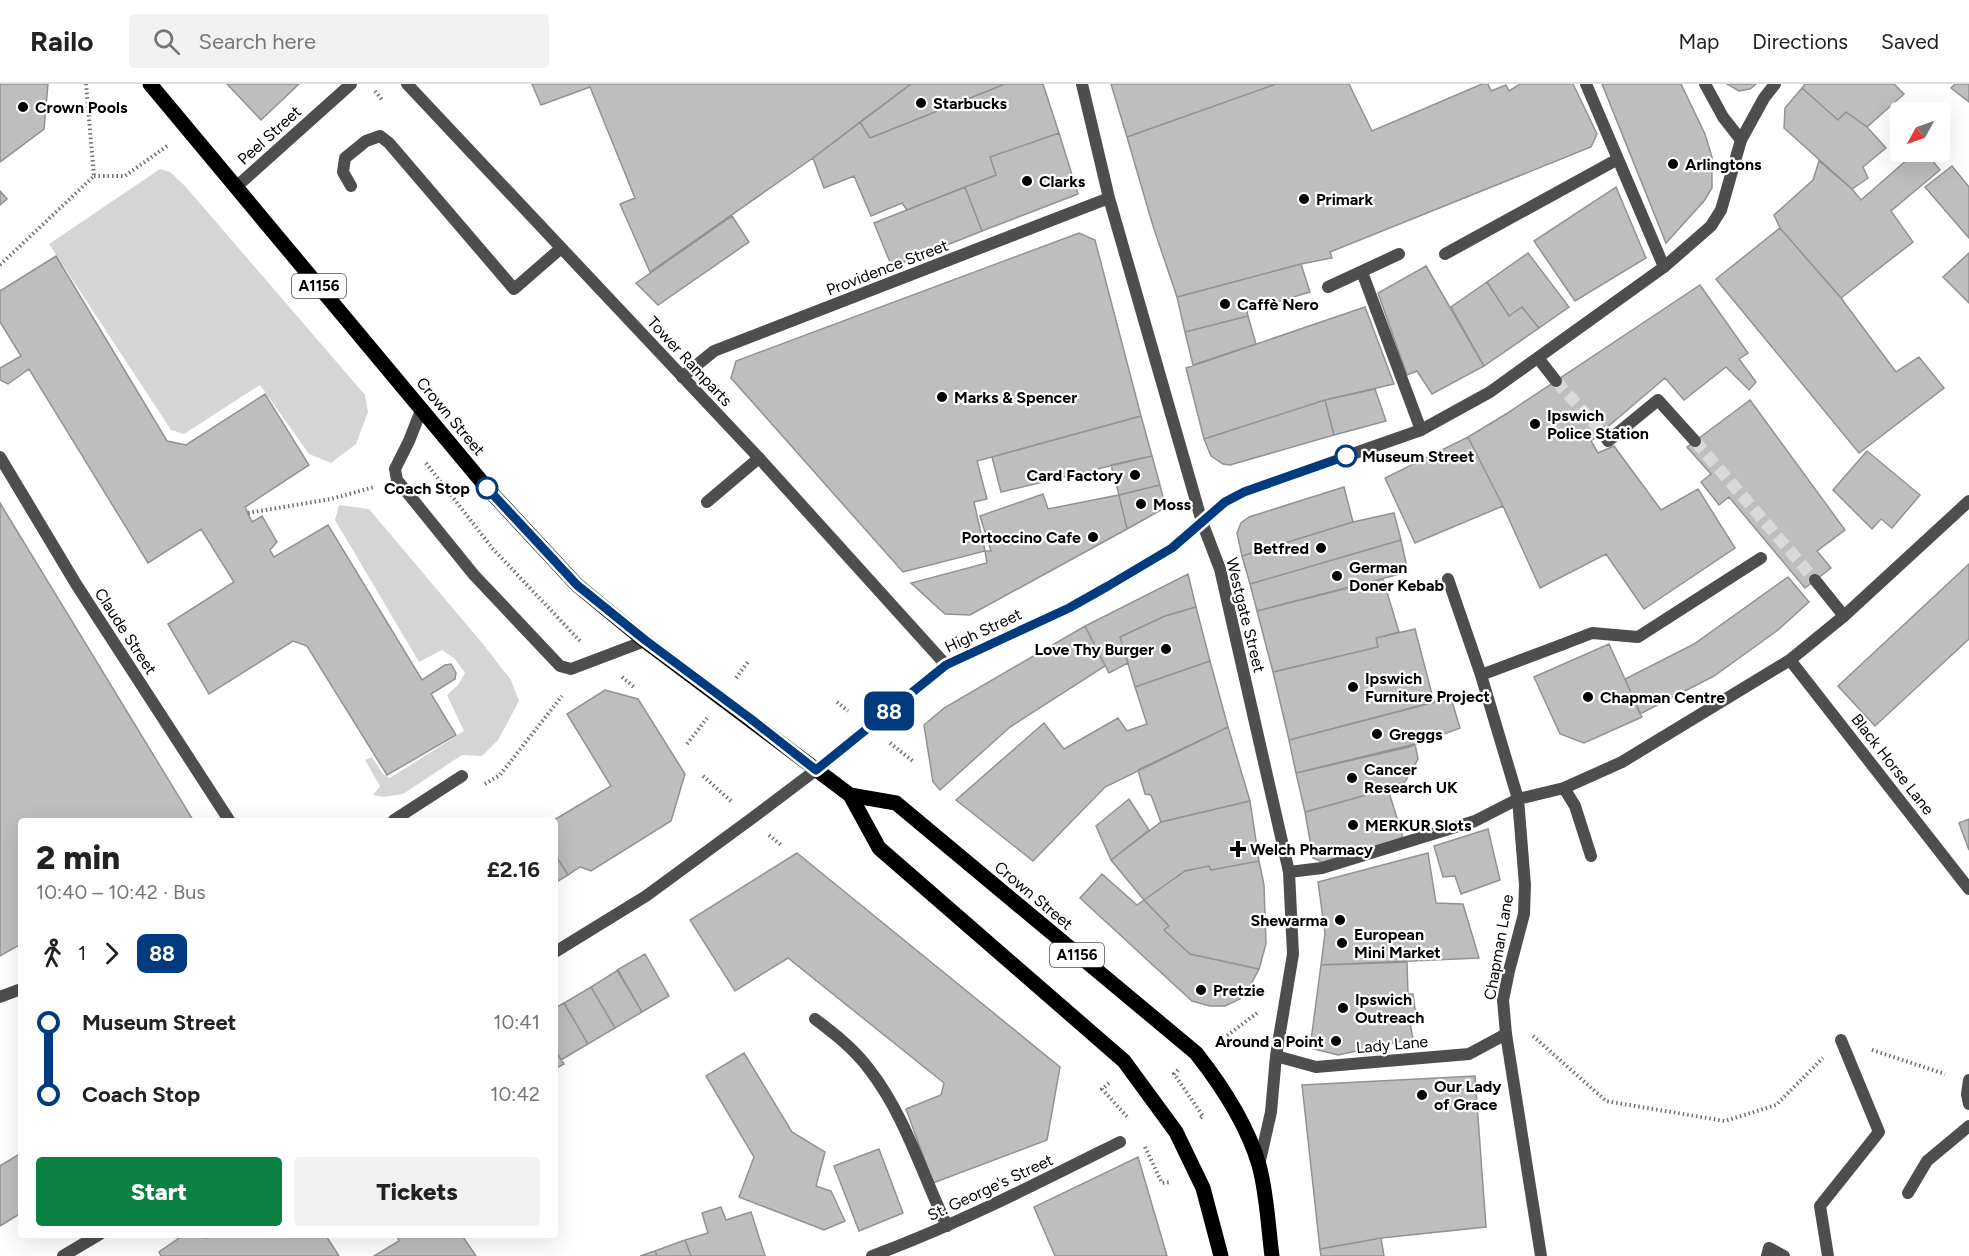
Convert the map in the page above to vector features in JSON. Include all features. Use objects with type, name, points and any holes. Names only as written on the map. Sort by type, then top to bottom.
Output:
[{"type":"main road","name":"Crown Street","points":[[150,84],[502,505],[577,585],[645,640],[850,795],[879,848],[1124,1061],[1176,1132],[1203,1188],[1221,1256]]},
{"type":"main road","name":"Crown Street","points":[[850,795],[896,803],[1196,1053],[1221,1087],[1247,1134],[1259,1165]]},
{"type":"main road","name":"A1156","points":[[1259,1165],[1272,1256]]},
{"type":"street","name":"Peel Street","points":[[236,188],[351,84]]},
{"type":"street","name":"Tower Ramparts","points":[[406,84],[759,458],[946,665]]},
{"type":"street","name":"Westgate Street","points":[[1082,84],[1109,198],[1202,522],[1220,569],[1289,872],[1293,954],[1276,1056],[1271,1112],[1259,1165]]},
{"type":"street","points":[[1586,84],[1664,267]]},
{"type":"street","points":[[1705,84],[1723,117],[1741,140]]},
{"type":"street","points":[[1202,522],[1225,502],[1244,492],[1421,430],[1490,392],[1664,267],[1711,226],[1721,210],[1741,140],[1764,98],[1775,84]]},
{"type":"street","points":[[351,186],[343,172],[345,158],[366,141],[380,136],[389,143],[514,289],[560,249]]},
{"type":"street","points":[[1445,254],[1618,159]]},
{"type":"street","name":"Providence Street","points":[[682,377],[714,351],[1109,198]]},
{"type":"street","points":[[1328,287],[1399,254]]},
{"type":"street","points":[[1362,272],[1421,430]]},
{"type":"street","points":[[1538,358],[1556,381]]},
{"type":"street","points":[[1602,432],[1608,441],[1658,400],[1695,441]]},
{"type":"street","points":[[422,408],[395,469],[397,480],[474,575],[560,666],[571,669],[645,640]]},
{"type":"street","name":"Claude Street","points":[[0,457],[76,584],[228,818]]},
{"type":"street","points":[[707,502],[759,458]]},
{"type":"street","points":[[1289,872],[1322,868],[1475,821],[1518,799],[1564,788],[1622,762],[1790,660],[1844,616],[1969,501]]},
{"type":"street","name":"High Street","points":[[558,950],[646,896],[816,770],[946,665],[1069,608],[1098,592],[1172,548],[1202,522]]},
{"type":"street","points":[[1480,675],[1592,633],[1638,637],[1761,558]]},
{"type":"street","name":"Chapman Lane","points":[[1448,579],[1518,799],[1525,885],[1524,914],[1503,1000],[1506,1034],[1541,1256]]},
{"type":"street","points":[[1815,580],[1844,616]]},
{"type":"street","name":"Black Horse Lane","points":[[1790,660],[1969,889]]},
{"type":"street","points":[[397,818],[462,776]]},
{"type":"street","points":[[1564,788],[1575,806],[1591,855]]},
{"type":"street","points":[[0,997],[18,990]]},
{"type":"street","points":[[815,1019],[845,1042],[879,1082],[947,1226]]},
{"type":"street","name":"Lady Lane","points":[[1276,1056],[1316,1067],[1469,1054],[1506,1034]]},
{"type":"street","points":[[1828,1256],[1820,1206],[1879,1132],[1841,1040]]},
{"type":"street","points":[[1969,1080],[1969,1104]]},
{"type":"street","points":[[1908,1193],[1927,1161],[1969,1126]]},
{"type":"street","name":"St. George's Street","points":[[872,1256],[997,1204],[1120,1142]]},
{"type":"street","points":[[63,1256],[93,1238]]},
{"type":"street","points":[[1767,1256],[1769,1248],[1784,1256]]},
{"type":"path","points":[[86,84],[94,176]]},
{"type":"path","points":[[0,265],[94,176],[125,176],[170,143]]},
{"type":"path","points":[[409,441],[493,549],[555,616],[598,658],[635,688]]},
{"type":"path","points":[[249,513],[331,499],[397,480]]},
{"type":"path","points":[[462,776],[485,784],[500,775],[562,696]]},
{"type":"path","points":[[1196,1053],[1242,1026],[1289,982]]},
{"type":"path","points":[[1506,1034],[1533,1036],[1606,1101],[1725,1121],[1776,1105],[1841,1040],[1969,1080]]},
{"type":"path","points":[[1146,1148],[1162,1183]]},
{"type":"shaded area","points":[[160,169],[170,172],[185,186],[365,395],[368,412],[356,444],[331,463],[309,454],[260,385],[184,434],[171,430],[49,244]]},
{"type":"shaded area","points":[[339,505],[369,509],[483,644],[511,680],[519,701],[498,740],[482,756],[462,755],[403,794],[384,797],[373,795],[380,786],[365,760],[372,757],[383,774],[390,778],[464,731],[447,695],[458,685],[465,673],[455,659],[442,650],[419,662],[335,520]]},
{"type":"building","name":"Crown Pools","points":[[0,84],[48,84],[44,129],[0,162]]},
{"type":"building","points":[[227,84],[299,84],[261,120]]},
{"type":"building","points":[[532,84],[911,84],[813,158],[650,272],[620,204],[635,198],[590,87],[541,105]]},
{"type":"building","name":"Starbucks","points":[[911,84],[1005,84],[870,138],[860,122]]},
{"type":"building","points":[[1005,84],[1043,84],[1059,133],[990,157],[996,175],[907,210],[902,203],[871,216],[854,176],[824,188],[813,158],[860,122],[870,138]]},
{"type":"building","points":[[1111,84],[1276,84],[1127,137]]},
{"type":"building","name":"Primark","points":[[1276,84],[1349,84],[1372,131],[1482,84],[1488,84],[1491,91],[1506,85],[1509,91],[1520,84],[1573,84],[1597,134],[1591,147],[1330,252],[1332,258],[1177,297],[1127,137]]},
{"type":"building","name":"Arlingtons","points":[[1602,84],[1681,84],[1705,134],[1712,157],[1712,188],[1704,201],[1666,243]]},
{"type":"building","points":[[1727,84],[1756,84],[1750,89],[1739,91]]},
{"type":"building","points":[[1805,84],[1894,84],[1904,94],[1895,102],[1890,102],[1890,106],[1867,127],[1846,112],[1838,120],[1802,88]]},
{"type":"building","points":[[1955,84],[1969,84],[1969,102],[1951,88]]},
{"type":"building","points":[[1802,88],[1838,120],[1846,112],[1867,127],[1886,148],[1863,167],[1868,178],[1852,189],[1784,128],[1785,108]]},
{"type":"building","name":"Clarks","points":[[1059,133],[1078,194],[982,231],[965,187],[996,175],[990,157]]},
{"type":"building","points":[[1819,161],[1852,189],[1861,200],[1905,162],[1933,162],[1940,170],[1891,211],[1913,242],[1841,298],[1780,228],[1774,215],[1813,180]]},
{"type":"building","points":[[1952,166],[1969,187],[1969,238],[1925,187]]},
{"type":"building","points":[[965,187],[982,231],[892,267],[874,223]]},
{"type":"building","points":[[1616,187],[1646,258],[1575,301],[1534,241]]},
{"type":"building","points":[[0,191],[7,199],[0,205]]},
{"type":"building","points":[[732,216],[749,242],[658,305],[636,283]]},
{"type":"building","points":[[1780,228],[1841,298],[1896,372],[1919,357],[1944,388],[1859,453],[1716,279]]},
{"type":"building","name":"Marks & Spencer","points":[[1079,233],[1095,240],[1141,416],[977,461],[987,499],[974,502],[985,551],[903,572],[731,378],[736,361]]},
{"type":"building","points":[[1528,253],[1569,307],[1539,328],[1522,307],[1509,316],[1487,282]]},
{"type":"building","points":[[1969,253],[1969,303],[1943,277]]},
{"type":"building","points":[[56,256],[167,441],[186,445],[265,394],[309,465],[245,507],[252,522],[262,516],[277,542],[270,550],[274,557],[328,525],[422,680],[445,665],[451,664],[456,673],[455,679],[431,694],[456,735],[387,775],[307,646],[293,641],[209,694],[168,624],[234,582],[201,529],[148,563],[29,369],[8,384],[0,380],[0,368],[21,356],[0,322],[0,291]]},
{"type":"building","name":"Caffè Nero","points":[[1301,264],[1310,292],[1247,311],[1248,316],[1185,332],[1177,297]]},
{"type":"building","points":[[1426,266],[1484,366],[1432,394],[1417,371],[1407,375],[1378,293]]},
{"type":"building","points":[[1487,282],[1509,316],[1522,307],[1539,328],[1484,366],[1451,307]]},
{"type":"building","points":[[1700,285],[1748,353],[1739,359],[1756,382],[1749,390],[1726,367],[1684,400],[1665,378],[1591,441],[1598,453],[1614,446],[1661,510],[1698,489],[1735,548],[1644,609],[1606,554],[1540,588],[1503,506],[1468,437]]},
{"type":"building","points":[[1365,307],[1394,384],[1325,400],[1204,439],[1186,368]]},
{"type":"building","points":[[1248,316],[1256,344],[1193,365],[1185,332]]},
{"type":"building","points":[[1375,389],[1386,421],[1334,435],[1325,400]]},
{"type":"building","points":[[1325,400],[1334,435],[1230,465],[1223,464],[1211,456],[1204,439]]},
{"type":"building","points":[[1750,400],[1845,530],[1817,551],[1831,568],[1805,588],[1729,497],[1719,505],[1701,482],[1711,474],[1687,447]]},
{"type":"building","points":[[1141,416],[1152,456],[1001,492],[992,457]]},
{"type":"building","points":[[1468,437],[1503,506],[1415,543],[1385,478]]},
{"type":"building","points":[[1867,451],[1920,495],[1892,528],[1881,519],[1872,529],[1833,490]]},
{"type":"building","name":"Card Factory","points":[[1152,456],[1160,485],[1119,495],[1111,465]]},
{"type":"building","name":"Moss","points":[[1160,485],[1163,497],[1161,510],[1127,529],[1119,495]]},
{"type":"building","points":[[1344,487],[1353,522],[1242,556],[1237,533],[1241,523],[1249,517]]},
{"type":"building","points":[[1043,494],[1048,509],[1119,495],[1127,529],[970,615],[945,614],[911,583],[987,563],[985,551],[991,551],[980,516]]},
{"type":"building","points":[[0,503],[192,818],[18,818],[18,946],[0,956]]},
{"type":"building","name":"Betfred","points":[[1394,513],[1401,540],[1250,584],[1242,556],[1353,522]]},
{"type":"building","name":"German Doner Kebab","points":[[1401,540],[1408,572],[1257,611],[1250,584]]},
{"type":"building","points":[[1969,564],[1969,639],[1875,726],[1838,686]]},
{"type":"building","points":[[1188,574],[1196,607],[1165,616],[1120,637],[1128,663],[1109,673],[1085,626]]},
{"type":"building","points":[[1788,577],[1809,602],[1778,630],[1714,676],[1640,714],[1625,679],[1694,644]]},
{"type":"building","points":[[1383,579],[1399,632],[1376,638],[1378,647],[1273,672],[1257,611]]},
{"type":"building","name":"Love Thy Burger","points":[[1196,607],[1210,661],[1135,687],[1120,637],[1165,616]]},
{"type":"building","points":[[1085,626],[1105,666],[1010,727],[940,790],[933,782],[924,725],[944,708]]},
{"type":"building","name":"Ipswich Furniture Project","points":[[1415,629],[1434,702],[1289,740],[1273,672],[1378,647],[1376,638]]},
{"type":"building","name":"Chapman Centre","points":[[1609,644],[1642,717],[1584,743],[1560,734],[1534,677]]},
{"type":"building","points":[[1210,661],[1228,727],[1105,787],[1033,861],[956,800],[1044,723],[1064,749],[1118,718],[1127,731],[1147,724],[1135,687]]},
{"type":"building","points":[[605,690],[638,699],[685,774],[671,821],[591,871],[580,867],[568,875],[558,859],[557,818],[611,786],[567,714]]},
{"type":"building","name":"Greggs","points":[[1451,698],[1460,728],[1409,747],[1296,773],[1289,740]]},
{"type":"building","points":[[1228,727],[1250,801],[1161,822],[1151,795],[1145,794],[1138,770]]},
{"type":"building","name":"Cancer Research UK","points":[[1415,744],[1418,759],[1405,782],[1388,789],[1305,812],[1296,773]]},
{"type":"building","name":"MERKUR Slots","points":[[1388,789],[1403,838],[1324,863],[1313,858],[1305,812]]},
{"type":"building","points":[[1129,799],[1149,830],[1111,860],[1096,826]]},
{"type":"building","points":[[1250,801],[1259,861],[1211,870],[1209,866],[1185,871],[1144,900],[1111,860],[1161,822]]},
{"type":"building","points":[[1969,819],[1969,850],[1959,823]]},
{"type":"building","points":[[1488,829],[1500,880],[1461,894],[1455,876],[1443,877],[1434,846]]},
{"type":"building","points":[[797,853],[1060,1067],[1047,1140],[933,1183],[906,1109],[941,1095],[944,1083],[788,958],[735,991],[690,920]]},
{"type":"building","points":[[1428,853],[1436,903],[1463,904],[1479,958],[1321,965],[1325,933],[1318,882]]},
{"type":"building","points":[[558,859],[568,875],[558,881]]},
{"type":"building","points":[[1259,861],[1264,885],[1266,944],[1259,969],[1190,954],[1164,930],[1169,926],[1144,900],[1185,871],[1209,866],[1211,870]]},
{"type":"building","points":[[1102,874],[1137,905],[1144,900],[1169,926],[1164,930],[1190,954],[1259,969],[1240,999],[1225,1006],[1210,1006],[1192,1001],[1080,898]]},
{"type":"building","points":[[645,954],[669,996],[642,1012],[617,970]]},
{"type":"building","points":[[1407,962],[1408,994],[1413,994],[1417,1023],[1410,1023],[1413,1039],[1338,1055],[1310,1048],[1321,965]]},
{"type":"building","points":[[618,970],[642,1012],[615,1028],[591,987]]},
{"type":"building","points":[[591,987],[615,1028],[588,1044],[564,1003]]},
{"type":"building","points":[[564,1003],[588,1044],[561,1060],[558,1055],[558,1006]]},
{"type":"building","points":[[744,1053],[792,1132],[825,1152],[816,1186],[831,1191],[845,1221],[824,1230],[739,1197],[754,1157],[706,1076]]},
{"type":"building","points":[[558,1055],[564,1064],[558,1067]]},
{"type":"building","points":[[1475,1076],[1486,1227],[1381,1238],[1320,1249],[1302,1085]]},
{"type":"building","points":[[879,1149],[903,1213],[859,1231],[834,1166]]},
{"type":"building","points":[[18,1155],[18,1215],[0,1226],[0,1166]]},
{"type":"building","points":[[1138,1157],[1167,1256],[1055,1256],[1034,1207]]},
{"type":"building","points":[[721,1207],[726,1220],[751,1212],[765,1256],[691,1256],[685,1240],[708,1233],[702,1213]]},
{"type":"building","points":[[179,1238],[328,1238],[339,1256],[161,1256],[159,1252]]},
{"type":"building","points":[[398,1238],[464,1238],[476,1256],[374,1256],[399,1241]]},
{"type":"building","points":[[1381,1238],[1384,1256],[1321,1256],[1320,1249]]},
{"type":"building","points":[[685,1240],[691,1256],[657,1256],[655,1251]]},
{"type":"building","points":[[655,1251],[657,1256],[640,1256]]},
{"type":"tunnel","points":[[1556,381],[1602,432]]},
{"type":"tunnel","points":[[1695,441],[1815,580]]},
{"type":"bus line","name":"88","points":[[487,488],[577,585],[645,640],[816,770],[946,665],[1069,608],[1108,586],[1172,548],[1225,502],[1244,492],[1346,456]]},
{"type":"place","name":"Starbucks","points":[[921,103]]},
{"type":"place","name":"Crown Pools","points":[[23,107]]},
{"type":"place","name":"Arlingtons","points":[[1673,164]]},
{"type":"place","name":"Clarks","points":[[1027,181]]},
{"type":"place","name":"Primark","points":[[1304,199]]},
{"type":"place","name":"Caffè Nero","points":[[1225,304]]},
{"type":"place","name":"Marks & Spencer","points":[[942,397]]},
{"type":"place","name":"Ipswich Police Station","points":[[1535,424]]},
{"type":"place","name":"Museum Street","points":[[1346,456]]},
{"type":"place","name":"Card Factory","points":[[1135,475]]},
{"type":"place","name":"Coach Stop","points":[[487,488]]},
{"type":"place","name":"Moss","points":[[1141,504]]},
{"type":"place","name":"Portoccino Cafe","points":[[1093,537]]},
{"type":"place","name":"Betfred","points":[[1321,548]]},
{"type":"place","name":"German Doner Kebab","points":[[1337,576]]},
{"type":"place","name":"Love Thy Burger","points":[[1166,649]]},
{"type":"place","name":"Ipswich Furniture Project","points":[[1353,687]]},
{"type":"place","name":"Chapman Centre","points":[[1588,697]]},
{"type":"place","name":"Greggs","points":[[1377,734]]},
{"type":"place","name":"Cancer Research UK","points":[[1352,778]]},
{"type":"place","name":"MERKUR Slots","points":[[1353,825]]},
{"type":"place","name":"Welch Pharmacy","points":[[1238,849]]},
{"type":"place","name":"Shewarma","points":[[1340,920]]},
{"type":"place","name":"European Mini Market","points":[[1342,943]]},
{"type":"place","name":"Pretzie","points":[[1201,990]]},
{"type":"place","name":"Ipswich Outreach","points":[[1343,1008]]},
{"type":"place","name":"Around a Point","points":[[1336,1041]]},
{"type":"place","name":"Our Lady of Grace","points":[[1422,1095]]}]
